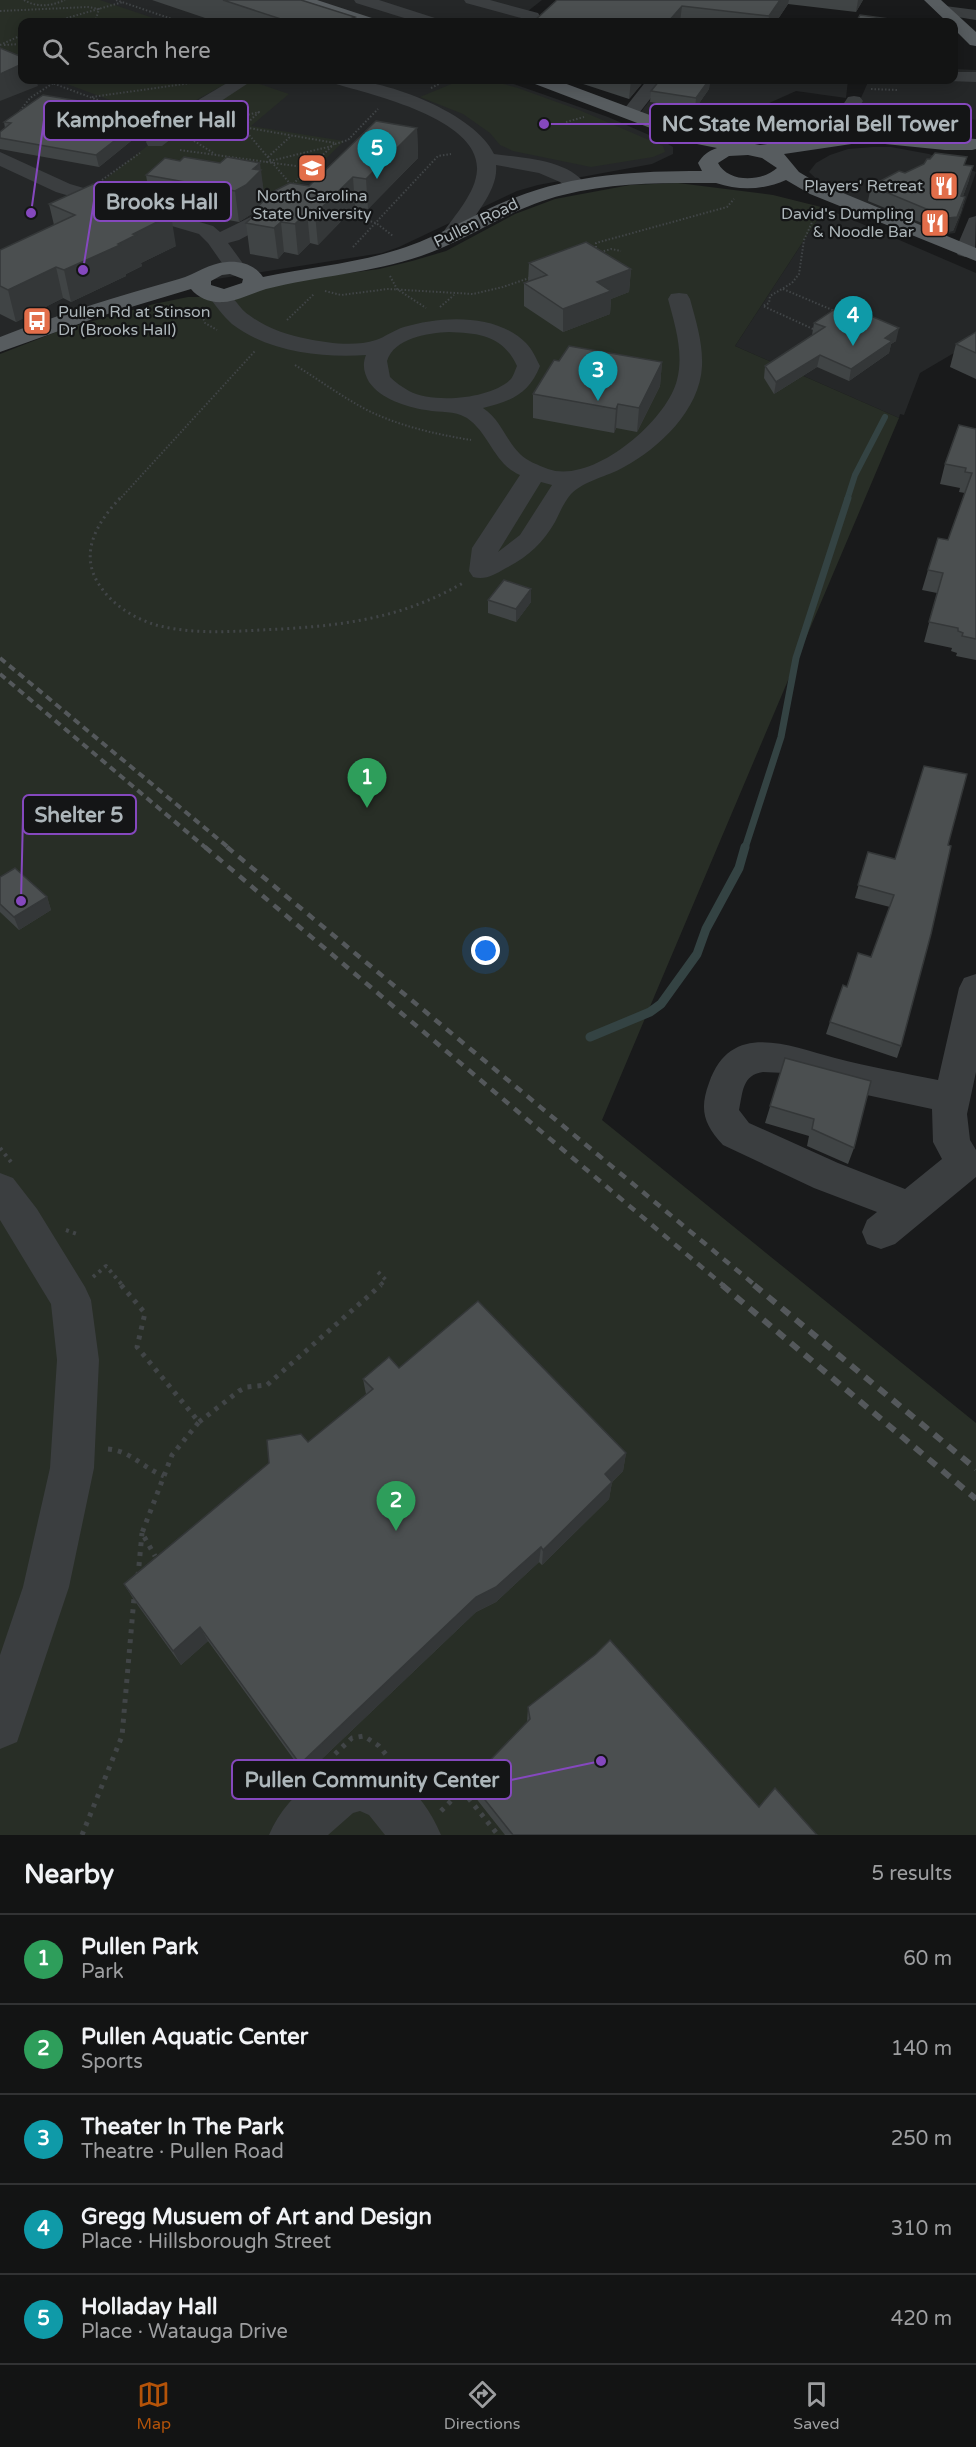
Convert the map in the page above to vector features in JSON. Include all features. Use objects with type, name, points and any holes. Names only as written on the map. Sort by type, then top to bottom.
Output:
[{"type":"main road","points":[[281,0],[336,18]]},
{"type":"main road","points":[[305,0],[357,18]]},
{"type":"main road","points":[[937,3],[952,18]]},
{"type":"main road","points":[[958,23],[976,41]]},
{"type":"main road","points":[[540,84],[663,136],[685,143],[748,187],[846,210],[972,257]]},
{"type":"main road","points":[[542,84],[630,113],[668,129],[742,183],[767,182],[777,178],[786,168],[833,146],[858,142],[903,144],[972,152]]},
{"type":"main road","points":[[663,136],[679,146],[683,159]]},
{"type":"main road","points":[[715,164],[775,145],[892,137],[949,144],[972,152]]},
{"type":"main road","points":[[715,164],[720,153],[793,149],[831,141]]},
{"type":"main road","points":[[755,150],[776,157],[799,181],[817,190],[972,257]]},
{"type":"main road","name":"Pullen Road","points":[[208,291],[235,294],[246,279],[329,273],[354,258],[414,251],[521,201],[613,175],[683,159],[715,164]]},
{"type":"main road","name":"Pullen Road","points":[[585,184],[645,177],[715,164]]},
{"type":"main road","points":[[645,177],[785,194]]},
{"type":"main road","points":[[0,345],[101,310],[208,291]]},
{"type":"street","points":[[362,0],[419,18]]},
{"type":"street","points":[[472,0],[532,16]]},
{"type":"street","points":[[937,3],[976,15]]},
{"type":"street","points":[[491,18],[501,9]]},
{"type":"street","points":[[958,77],[976,77]]},
{"type":"street","points":[[153,144],[206,103],[237,84]]},
{"type":"street","points":[[354,84],[444,115],[467,129],[481,143],[487,158],[488,170],[484,182],[452,234]]},
{"type":"street","points":[[630,113],[653,84]]},
{"type":"street","points":[[831,141],[854,101]]},
{"type":"street","points":[[385,110],[408,102]]},
{"type":"street","points":[[0,156],[33,169],[63,188],[90,187],[174,222],[206,230],[216,238],[228,260],[246,279],[249,307],[260,339]]},
{"type":"street","points":[[487,158],[556,172],[585,184]]},
{"type":"street","points":[[0,183],[33,169]]},
{"type":"street","points":[[216,238],[232,236],[266,219],[296,189]]},
{"type":"street","points":[[174,222],[197,241],[206,257],[208,291],[260,339],[337,350],[370,348],[385,345],[408,333],[439,326],[467,326],[500,334],[519,348],[528,365],[525,376],[516,387],[498,397],[462,406],[419,403],[401,397],[387,388],[378,378],[374,367],[377,356],[385,345]]},
{"type":"street","points":[[972,257],[976,222]]},
{"type":"street","points":[[482,571],[527,544],[563,487],[638,448],[663,426],[676,409],[687,388],[689,361],[688,333],[679,299]]},
{"type":"street","points":[[337,350],[374,367]]},
{"type":"street","points":[[484,434],[498,397]]},
{"type":"street","points":[[462,406],[480,417],[484,434],[511,460],[535,472],[566,479],[577,478]]},
{"type":"street","points":[[482,571],[485,548],[535,472]]},
{"type":"street","points":[[880,1233],[970,1162],[952,1142],[949,1114],[976,988]]},
{"type":"street","points":[[909,1209],[736,1134],[725,1122],[721,1110],[726,1084],[732,1070],[745,1060],[763,1057],[786,1058],[853,1078],[952,1098]]},
{"type":"street","points":[[0,1190],[23,1221],[71,1300],[78,1360],[70,1479],[46,1587],[0,1725]]},
{"type":"street","points":[[294,1835],[333,1797],[349,1787],[360,1786],[369,1787],[387,1799],[416,1835]]},
{"type":"path","points":[[24,0],[27,3]]},
{"type":"path","points":[[0,11],[27,3],[46,6],[65,0]]},
{"type":"path","points":[[116,0],[169,18]]},
{"type":"path","points":[[67,18],[123,2]]},
{"type":"path","points":[[13,8],[59,10],[89,6],[99,9]]},
{"type":"path","points":[[96,18],[99,9]]},
{"type":"path","points":[[0,45],[18,37]]},
{"type":"path","points":[[0,45],[18,44]]},
{"type":"path","points":[[20,111],[30,98],[47,84]]},
{"type":"path","points":[[58,84],[124,110]]},
{"type":"path","points":[[91,97],[183,84]]},
{"type":"path","points":[[869,89],[897,90]]},
{"type":"path","points":[[252,165],[348,140],[385,110]]},
{"type":"path","points":[[200,136],[235,118],[260,112],[243,127]]},
{"type":"path","points":[[566,122],[586,116]]},
{"type":"path","points":[[217,156],[190,138],[243,127],[334,145]]},
{"type":"path","points":[[243,127],[296,189],[310,168],[334,145]]},
{"type":"path","points":[[269,159],[292,135]]},
{"type":"path","points":[[90,187],[153,144],[217,156],[310,168]]},
{"type":"path","points":[[354,258],[376,223],[438,156],[451,154]]},
{"type":"path","points":[[621,251],[610,249],[597,253],[596,243],[727,207]]},
{"type":"path","points":[[338,211],[376,223],[394,237]]},
{"type":"path","points":[[813,328],[764,308],[769,303],[770,296],[797,281],[802,273],[805,236],[814,218]]},
{"type":"path","points":[[388,273],[397,289],[429,309]]},
{"type":"path","points":[[286,321],[319,289],[341,295],[397,289],[455,295],[491,291],[532,277]]},
{"type":"path","points":[[783,289],[841,313]]},
{"type":"path","points":[[208,291],[203,318],[205,323],[220,331]]},
{"type":"path","points":[[437,312],[443,303],[455,295]]},
{"type":"path","points":[[260,339],[102,518],[90,541],[90,559],[96,580],[108,595],[125,612],[153,624],[193,631],[218,633],[336,626],[405,610],[443,596],[482,571]]},
{"type":"path","points":[[287,361],[355,404],[373,412],[432,432],[484,434]]},
{"type":"path","points":[[106,1266],[145,1312],[137,1347],[199,1422]]},
{"type":"path","points":[[137,1580],[142,1533],[179,1443],[199,1422],[239,1390],[267,1384],[386,1280],[378,1272]]},
{"type":"path","points":[[96,1450],[128,1451],[149,1472],[164,1476]]},
{"type":"path","points":[[142,1533],[156,1556]]},
{"type":"path","points":[[82,1835],[122,1736],[135,1591]]},
{"type":"shaded area","name":"North Carolina State University","points":[[0,0],[542,0],[519,18],[18,18],[18,84],[513,84],[608,117],[673,147],[673,154],[652,164],[517,191],[382,253],[147,290],[0,337]]},
{"type":"shaded area","points":[[0,0],[100,0],[153,18],[18,18],[18,65],[0,58]]},
{"type":"shaded area","points":[[958,69],[976,70],[976,120],[917,112],[908,133],[848,127],[867,84],[958,84]]},
{"type":"shaded area","points":[[67,84],[226,84],[161,119]]},
{"type":"shaded area","points":[[241,84],[260,84],[289,94],[251,126],[344,141],[288,196],[177,178],[155,199],[103,181],[190,112]]},
{"type":"shaded area","points":[[451,84],[504,84],[579,110],[663,146],[665,152],[653,157],[591,167],[513,151],[500,145],[490,133],[463,114],[420,97]]},
{"type":"shaded area","points":[[663,84],[848,84],[846,98],[796,91],[702,133],[640,113]]},
{"type":"shaded area","points":[[891,147],[929,154],[976,172],[955,233],[941,235],[824,186],[809,172],[816,163],[830,155],[848,149]]},
{"type":"shaded area","points":[[678,183],[773,195],[825,208],[735,346],[899,418],[602,1120],[976,1423],[976,1835],[0,1835],[0,354],[64,329],[154,304],[290,281],[379,269],[412,261],[446,251],[515,214],[555,199],[630,185]]},
{"type":"shaded area","points":[[825,208],[976,273],[976,340],[920,373],[904,415],[900,414],[899,418],[735,346]]},
{"type":"building","points":[[223,0],[301,0],[355,17],[353,18],[278,18]]},
{"type":"building","points":[[557,0],[780,0],[769,16],[682,6],[672,18],[537,18]]},
{"type":"building","points":[[860,15],[882,18],[858,18]]},
{"type":"building","points":[[0,48],[18,55],[18,66],[0,74]]},
{"type":"building","points":[[657,84],[706,84],[696,98],[651,91]]},
{"type":"building","points":[[43,95],[150,113],[96,155],[0,138],[0,132],[11,123],[4,122]]},
{"type":"building","points":[[376,121],[417,128],[366,179],[353,177],[315,214],[307,212],[295,224],[281,222],[274,228],[246,223],[259,211],[254,210],[274,191],[290,183],[309,186]]},
{"type":"building","points":[[935,153],[967,157],[964,165],[973,166],[961,196],[965,197],[957,217],[948,218],[871,186],[899,171],[905,173],[924,164]]},
{"type":"building","points":[[184,157],[220,163],[227,157],[260,163],[253,169],[261,170],[246,185],[235,191],[146,175],[165,158],[180,161]]},
{"type":"building","points":[[93,184],[171,215],[133,234],[136,235],[118,244],[120,245],[64,270],[56,267],[8,290],[0,286],[0,250],[75,215],[49,204]]},
{"type":"building","points":[[586,242],[631,269],[597,282],[611,291],[563,309],[524,283],[547,275],[529,263]]},
{"type":"building","points":[[838,307],[867,319],[871,316],[899,328],[885,338],[892,341],[851,369],[820,355],[776,382],[765,366],[825,327],[814,323]]},
{"type":"building","points":[[976,332],[976,353],[956,344]]},
{"type":"building","points":[[569,346],[662,362],[639,408],[618,404],[616,409],[533,394],[554,360],[559,361]]},
{"type":"building","points":[[959,425],[976,429],[976,639],[962,636],[963,633],[958,631],[958,628],[929,622],[943,573],[928,570],[938,538],[948,540],[972,473],[965,472],[966,468],[945,464]]},
{"type":"building","points":[[504,580],[531,589],[516,609],[488,600]]},
{"type":"building","points":[[924,766],[967,774],[948,845],[951,846],[931,934],[901,1046],[830,1022],[843,985],[847,987],[858,953],[871,957],[894,895],[858,885],[868,852],[895,859]]},
{"type":"building","points":[[15,868],[47,897],[14,917],[0,904],[0,877]]},
{"type":"building","points":[[785,1058],[871,1081],[854,1148],[812,1129],[814,1119],[770,1106]]},
{"type":"building","points":[[478,1301],[626,1453],[605,1474],[612,1482],[543,1550],[541,1547],[496,1587],[476,1597],[300,1764],[200,1627],[173,1651],[124,1584],[269,1463],[267,1440],[301,1434],[308,1442],[373,1389],[363,1379],[389,1357],[399,1368]]},
{"type":"building","points":[[610,1640],[759,1807],[775,1788],[817,1835],[513,1835],[470,1781],[530,1719],[528,1707],[596,1654]]},
{"type":"waterway","points":[[847,500],[855,475],[885,417]]},
{"type":"waterway","points":[[745,848],[781,737],[796,658],[848,498]]},
{"type":"waterway","points":[[590,1037],[650,1012],[661,1004],[697,954],[706,929],[739,868],[745,847]]},
{"type":"railway","points":[[0,658],[229,848]]},
{"type":"railway","points":[[0,674],[206,848]]},
{"type":"railway","points":[[205,847],[724,1286]]},
{"type":"railway","points":[[227,847],[756,1286]]},
{"type":"railway","points":[[722,1285],[976,1499]]},
{"type":"railway","points":[[754,1285],[976,1469]]},
{"type":"place","name":"NC State Memorial Bell Tower","points":[[544,124]]},
{"type":"place","name":"North Carolina State University","points":[[312,168]]},
{"type":"place","name":"Holladay Hall","points":[[377,179]]},
{"type":"place","name":"Players' Retreat","points":[[944,186]]},
{"type":"place","name":"Kamphoefner Hall","points":[[31,213]]},
{"type":"place","name":"David's Dumpling & Noodle Bar","points":[[935,223]]},
{"type":"place","name":"Brooks Hall","points":[[83,270]]},
{"type":"place","name":"Pullen Rd at Stinson Dr (Brooks Hall)","points":[[37,321]]},
{"type":"place","name":"Gregg Musuem of Art and Design","points":[[853,346]]},
{"type":"place","name":"Theater In The Park","points":[[598,401]]},
{"type":"place","name":"Pullen Park","points":[[367,808]]},
{"type":"place","name":"Shelter 5","points":[[21,901]]},
{"type":"place","name":"Pullen Aquatic Center","points":[[396,1531]]},
{"type":"place","name":"Pullen Community Center","points":[[601,1761]]}]
